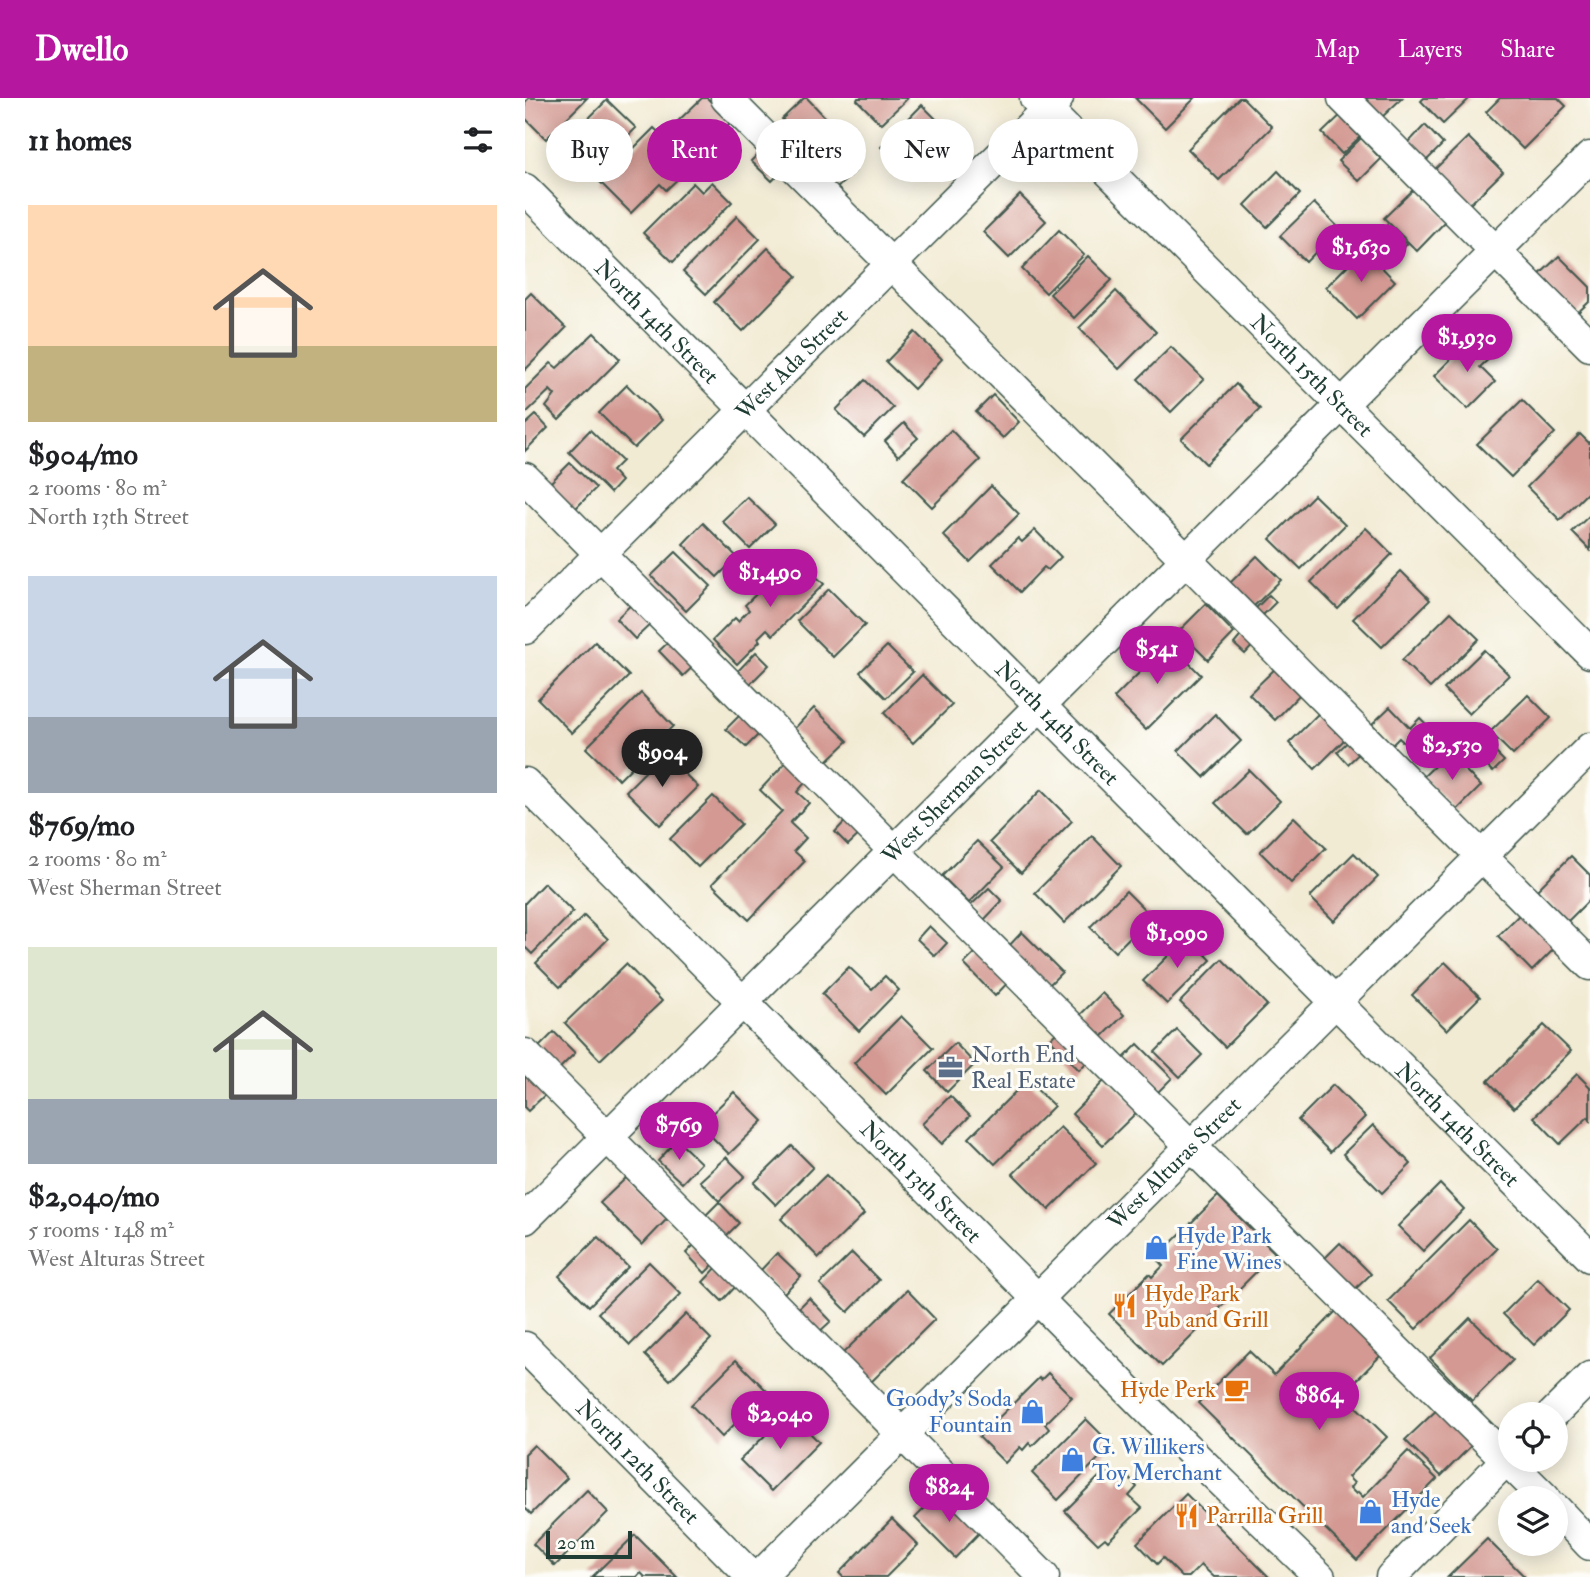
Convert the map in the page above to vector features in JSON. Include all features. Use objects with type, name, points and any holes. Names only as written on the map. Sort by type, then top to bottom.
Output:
[{"type":"street","points":[[726,98],[1590,965]]},
{"type":"street","points":[[1343,98],[1590,346]]},
{"type":"street","name":"West Ada Street","points":[[525,629],[893,263],[1047,102]]},
{"type":"street","name":"North 15th Street","points":[[1047,102],[1342,405],[1590,653]]},
{"type":"street","name":"West Sherman Street","points":[[525,1219],[1590,157]]},
{"type":"street","name":"North 14th Street","points":[[525,189],[1590,1257]]},
{"type":"street","points":[[525,478],[894,851],[1498,1447]]},
{"type":"street","name":"West Alturas Street","points":[[759,1577],[1590,748]]},
{"type":"street","name":"North 13th Street","points":[[525,783],[1159,1422],[1321,1577]]},
{"type":"street","points":[[525,1054],[1044,1577]]},
{"type":"street","name":"North 12th Street","points":[[525,1347],[752,1577]]},
{"type":"street","points":[[1565,1402],[1590,1377]]},
{"type":"street","points":[[1391,1577],[1498,1469]]},
{"type":"street","points":[[1522,1472],[1534,1486]]},
{"type":"street","points":[[1568,1522],[1590,1545]]},
{"type":"building","points":[[529,98],[587,98],[566,119],[546,119],[546,139],[525,118],[525,102]]},
{"type":"building","points":[[702,98],[707,98],[728,119],[680,119]]},
{"type":"building","points":[[807,98],[827,119],[782,119]]},
{"type":"building","points":[[908,98],[886,119],[880,119],[880,123],[857,100]]},
{"type":"building","points":[[1135,98],[1195,98],[1165,128]]},
{"type":"building","points":[[1239,98],[1243,98],[1272,127],[1219,180],[1188,149]]},
{"type":"building","points":[[1362,98],[1402,98],[1381,118]]},
{"type":"building","points":[[1424,98],[1470,98],[1443,124],[1421,101]]},
{"type":"building","points":[[1500,98],[1558,98],[1566,106],[1523,149],[1486,112]]},
{"type":"building","points":[[607,100],[627,119],[588,119]]},
{"type":"building","points":[[922,105],[936,119],[908,119]]},
{"type":"building","points":[[1349,107],[1369,128],[1342,154],[1322,133]]},
{"type":"building","points":[[1425,125],[1443,144],[1425,162],[1407,144]]},
{"type":"building","points":[[647,135],[647,182],[675,182],[666,190],[660,184],[631,213],[600,182],[633,182],[633,149]]},
{"type":"building","points":[[1468,137],[1503,172],[1466,208],[1431,173]]},
{"type":"building","points":[[1361,138],[1381,159],[1359,181],[1338,161]]},
{"type":"building","points":[[1278,171],[1300,194],[1267,227],[1245,205]]},
{"type":"building","points":[[712,182],[732,202],[673,262],[643,233],[693,183],[702,192]]},
{"type":"building","points":[[827,182],[843,182],[835,190]]},
{"type":"building","points":[[1414,189],[1446,221],[1417,251],[1384,218]]},
{"type":"building","points":[[1020,195],[1046,221],[1009,258],[983,232]]},
{"type":"building","points":[[1314,203],[1339,228],[1306,262],[1280,236]]},
{"type":"building","points":[[737,216],[760,239],[706,294],[683,272]]},
{"type":"building","points":[[1387,225],[1407,244],[1392,260],[1372,240]]},
{"type":"building","points":[[1059,230],[1084,255],[1046,293],[1022,269]]},
{"type":"building","points":[[768,248],[797,276],[743,331],[714,302]]},
{"type":"building","points":[[1364,249],[1395,281],[1357,319],[1326,287]]},
{"type":"building","points":[[1088,256],[1112,280],[1074,318],[1050,294]]},
{"type":"building","points":[[1559,256],[1590,287],[1590,301],[1573,317],[1535,279]]},
{"type":"building","points":[[1116,291],[1156,332],[1119,369],[1079,328]]},
{"type":"building","points":[[531,293],[566,328],[525,370],[525,299]]},
{"type":"building","points":[[915,332],[942,359],[914,389],[886,362]]},
{"type":"building","points":[[594,333],[620,359],[559,420],[546,407],[555,395],[550,390],[525,414],[525,389],[551,363],[557,368]]},
{"type":"building","points":[[1472,338],[1491,357],[1480,367],[1495,382],[1468,409],[1434,376]]},
{"type":"building","points":[[1171,347],[1204,379],[1171,412],[1138,379]]},
{"type":"building","points":[[865,380],[893,408],[864,437],[836,410]]},
{"type":"building","points":[[1236,384],[1260,409],[1206,464],[1181,439]]},
{"type":"building","points":[[627,385],[662,420],[634,448],[599,413]]},
{"type":"building","points":[[993,395],[1019,422],[1003,438],[976,412]]},
{"type":"building","points":[[1522,400],[1555,433],[1511,477],[1477,444]]},
{"type":"building","points":[[536,415],[548,428],[525,451],[525,425]]},
{"type":"building","points":[[904,423],[918,438],[898,456],[885,441]]},
{"type":"building","points":[[590,430],[622,461],[612,471],[621,481],[610,493],[569,452]]},
{"type":"building","points":[[951,430],[980,460],[932,507],[903,478]]},
{"type":"building","points":[[1580,434],[1590,444],[1590,490],[1560,520],[1527,487]]},
{"type":"building","points":[[570,463],[596,488],[572,512],[547,486]]},
{"type":"building","points":[[991,486],[1019,514],[970,562],[943,535]]},
{"type":"building","points":[[1314,495],[1345,525],[1301,569],[1270,539]]},
{"type":"building","points":[[747,497],[775,524],[750,549],[722,521]]},
{"type":"building","points":[[1590,515],[1590,550],[1572,532]]},
{"type":"building","points":[[703,523],[737,557],[717,577],[683,544]]},
{"type":"building","points":[[1366,528],[1392,554],[1338,609],[1311,582]]},
{"type":"building","points":[[1035,530],[1061,557],[1048,570],[1044,567],[1020,592],[992,564],[1018,538],[1022,542]]},
{"type":"building","points":[[676,552],[711,586],[686,611],[651,576]]},
{"type":"building","points":[[795,556],[824,584],[773,635],[767,629],[758,638],[760,641],[737,664],[713,640],[735,618],[738,621],[749,610],[745,605]]},
{"type":"building","points":[[1257,556],[1281,580],[1253,607],[1230,583]]},
{"type":"building","points":[[1401,571],[1430,600],[1382,647],[1353,619]]},
{"type":"building","points":[[829,589],[865,625],[833,657],[797,621]]},
{"type":"building","points":[[1269,595],[1276,602],[1261,617],[1254,610]]},
{"type":"building","points":[[637,599],[656,619],[635,639],[616,619]]},
{"type":"building","points":[[1206,604],[1234,633],[1208,660],[1179,631]]},
{"type":"building","points":[[1451,612],[1479,639],[1430,688],[1402,660]]},
{"type":"building","points":[[1244,632],[1255,643],[1245,654],[1234,644]]},
{"type":"building","points":[[676,635],[700,660],[683,676],[659,651]]},
{"type":"building","points":[[595,642],[629,676],[572,733],[538,699]]},
{"type":"building","points":[[1169,643],[1201,675],[1146,730],[1114,698]]},
{"type":"building","points":[[887,646],[913,672],[886,698],[860,672]]},
{"type":"building","points":[[1484,650],[1509,675],[1469,714],[1444,689]]},
{"type":"building","points":[[756,652],[769,665],[750,684],[737,672]]},
{"type":"building","points":[[1279,665],[1304,690],[1275,720],[1249,694]]},
{"type":"building","points":[[922,675],[952,705],[913,743],[884,713]]},
{"type":"building","points":[[641,693],[673,726],[619,780],[586,748]]},
{"type":"building","points":[[1528,695],[1551,718],[1513,755],[1490,732]]},
{"type":"building","points":[[1390,707],[1410,728],[1420,718],[1436,734],[1416,754],[1399,738],[1392,745],[1372,724]]},
{"type":"building","points":[[814,708],[848,741],[826,762],[793,730]]},
{"type":"building","points":[[746,709],[765,728],[746,747],[726,729]]},
{"type":"building","points":[[1319,713],[1345,739],[1315,769],[1289,743]]},
{"type":"building","points":[[1215,714],[1241,741],[1204,777],[1178,751]]},
{"type":"building","points":[[1354,736],[1365,748],[1348,764],[1337,752]]},
{"type":"building","points":[[1487,744],[1504,761],[1493,772],[1475,755]]},
{"type":"building","points":[[664,753],[698,787],[660,825],[626,791]]},
{"type":"building","points":[[1448,753],[1481,786],[1456,811],[1423,777]]},
{"type":"building","points":[[790,758],[810,777],[797,792],[809,803],[790,823],[806,838],[794,851],[805,861],[749,920],[712,884],[782,811],[760,790]]},
{"type":"building","points":[[1249,770],[1280,801],[1247,834],[1215,803]]},
{"type":"building","points":[[1041,790],[1072,821],[1021,873],[990,842]]},
{"type":"building","points":[[713,796],[741,824],[698,867],[670,839]]},
{"type":"building","points":[[850,816],[864,830],[848,845],[835,832]]},
{"type":"building","points":[[1294,817],[1326,848],[1291,883],[1260,852]]},
{"type":"building","points":[[1092,836],[1121,866],[1064,923],[1035,893]]},
{"type":"building","points":[[977,841],[1004,867],[969,903],[942,876]]},
{"type":"building","points":[[1354,853],[1378,877],[1334,921],[1310,897]]},
{"type":"building","points":[[1571,856],[1590,875],[1590,899],[1568,921],[1537,890]]},
{"type":"building","points":[[544,883],[573,912],[532,954],[525,947],[525,903]]},
{"type":"building","points":[[989,888],[1002,901],[983,921],[969,907]]},
{"type":"building","points":[[1126,891],[1151,916],[1115,952],[1090,927]]},
{"type":"building","points":[[1525,909],[1559,944],[1532,971],[1498,936]]},
{"type":"building","points":[[584,916],[608,939],[560,987],[536,963]]},
{"type":"building","points":[[929,926],[947,943],[935,956],[917,939]]},
{"type":"building","points":[[1022,932],[1062,972],[1046,988],[1007,948]]},
{"type":"building","points":[[1188,936],[1211,960],[1167,1004],[1143,981]]},
{"type":"building","points":[[983,945],[1014,976],[995,996],[964,964]]},
{"type":"building","points":[[1222,959],[1267,1005],[1225,1047],[1180,1002]]},
{"type":"building","points":[[1445,962],[1480,997],[1447,1030],[1412,995]]},
{"type":"building","points":[[626,964],[662,1001],[600,1060],[565,1023]]},
{"type":"building","points":[[849,967],[872,989],[885,976],[899,990],[859,1031],[822,994]]},
{"type":"building","points":[[1102,993],[1124,1015],[1101,1038],[1079,1016]]},
{"type":"building","points":[[901,1016],[933,1048],[886,1095],[854,1063]]},
{"type":"building","points":[[1544,1025],[1571,1051],[1514,1108],[1488,1081]]},
{"type":"building","points":[[1063,1026],[1092,1057],[1079,1070],[1050,1039]]},
{"type":"building","points":[[1177,1030],[1202,1055],[1180,1077],[1155,1052]]},
{"type":"building","points":[[554,1032],[575,1053],[558,1070],[537,1049]]},
{"type":"building","name":"North End Real Estate","points":[[955,1043],[975,1064],[947,1092],[927,1071]]},
{"type":"building","points":[[1138,1044],[1172,1078],[1150,1100],[1116,1066]]},
{"type":"building","points":[[525,1071],[551,1089],[528,1111],[525,1108]]},
{"type":"building","points":[[1577,1074],[1590,1087],[1590,1120],[1588,1117],[1560,1144],[1534,1117]]},
{"type":"building","points":[[1107,1078],[1139,1110],[1103,1145],[1072,1114]]},
{"type":"building","points":[[1027,1080],[1054,1106],[995,1164],[969,1138]]},
{"type":"building","points":[[1333,1085],[1365,1117],[1330,1152],[1298,1120]]},
{"type":"building","points":[[734,1092],[763,1121],[729,1154],[700,1125]]},
{"type":"building","points":[[950,1096],[970,1116],[942,1144],[922,1124]]},
{"type":"building","points":[[1373,1125],[1411,1164],[1382,1193],[1343,1154]]},
{"type":"building","points":[[1060,1127],[1096,1163],[1049,1210],[1013,1174]]},
{"type":"building","points":[[677,1140],[701,1163],[682,1183],[658,1161]]},
{"type":"building","points":[[792,1146],[813,1167],[776,1205],[754,1183]]},
{"type":"building","points":[[726,1157],[745,1176],[719,1201],[700,1181]]},
{"type":"building","points":[[826,1175],[864,1214],[819,1258],[781,1219]]},
{"type":"building","points":[[626,1178],[667,1219],[642,1245],[600,1203]]},
{"type":"building","points":[[1440,1184],[1464,1209],[1423,1251],[1398,1226]]},
{"type":"building","points":[[1218,1196],[1275,1253],[1162,1366],[1109,1314],[1149,1274],[1152,1277],[1163,1266],[1156,1258]]},
{"type":"building","points":[[719,1202],[739,1223],[724,1238],[704,1217]]},
{"type":"building","points":[[1469,1220],[1497,1249],[1416,1329],[1388,1301]]},
{"type":"building","points":[[598,1237],[628,1267],[589,1306],[559,1276]]},
{"type":"building","points":[[699,1240],[718,1260],[705,1273],[686,1253]]},
{"type":"building","points":[[1340,1243],[1371,1274],[1349,1295],[1318,1265]]},
{"type":"building","points":[[777,1253],[801,1276],[782,1295],[759,1272]]},
{"type":"building","points":[[852,1253],[879,1280],[848,1312],[820,1284]]},
{"type":"building","points":[[649,1262],[681,1294],[630,1345],[598,1313]]},
{"type":"building","points":[[721,1263],[740,1282],[722,1301],[703,1282]]},
{"type":"building","points":[[1538,1279],[1569,1310],[1534,1345],[1503,1314]]},
{"type":"building","points":[[907,1290],[935,1319],[866,1387],[837,1359]]},
{"type":"building","points":[[809,1298],[831,1321],[818,1333],[796,1311]]},
{"type":"building","points":[[1340,1307],[1385,1351],[1343,1394],[1387,1437],[1348,1477],[1354,1483],[1350,1488],[1363,1497],[1408,1451],[1437,1479],[1357,1560],[1198,1403],[1249,1351],[1274,1375]]},
{"type":"building","points":[[686,1314],[711,1339],[670,1380],[645,1355]]},
{"type":"building","points":[[1470,1318],[1513,1360],[1472,1401],[1430,1358]]},
{"type":"building","points":[[736,1360],[767,1391],[722,1437],[691,1405]]},
{"type":"building","name":"Goody's Soda Fountain","points":[[1048,1373],[1072,1397],[1045,1424],[1049,1429],[1032,1446],[1029,1443],[1023,1450],[1020,1447],[1005,1463],[979,1437],[1039,1378],[1041,1380]]},
{"type":"building","points":[[1442,1405],[1477,1440],[1441,1476],[1405,1440]]},
{"type":"building","points":[[789,1412],[819,1442],[771,1491],[740,1460]]},
{"type":"building","name":"G. Willikers Toy Merchant","points":[[1086,1419],[1112,1445],[1058,1500],[1032,1473]]},
{"type":"building","points":[[534,1445],[567,1478],[531,1514],[525,1508],[525,1454]]},
{"type":"building","points":[[1105,1471],[1116,1481],[1124,1473],[1137,1487],[1129,1496],[1142,1508],[1108,1541],[1105,1538],[1098,1544],[1065,1511]]},
{"type":"building","points":[[587,1490],[608,1512],[555,1566],[533,1544]]},
{"type":"building","points":[[942,1491],[982,1530],[955,1558],[915,1518]]},
{"type":"building","name":"Parrilla Grill","points":[[1186,1494],[1269,1577],[1214,1577],[1201,1565],[1189,1577],[1182,1577],[1163,1558],[1157,1564],[1137,1543]]},
{"type":"building","points":[[892,1519],[918,1545],[886,1577],[843,1577],[839,1573]]},
{"type":"building","points":[[635,1535],[677,1577],[645,1577],[641,1573],[637,1577],[592,1577]]},
{"type":"building","points":[[1487,1539],[1498,1550],[1498,1556],[1504,1556],[1525,1577],[1448,1577]]},
{"type":"place","name":"North End Real Estate","points":[[951,1067]]},
{"type":"place","name":"Hyde Park Fine Wines","points":[[1156,1248]]},
{"type":"place","name":"Hyde Park Pub and Grill","points":[[1124,1306]]},
{"type":"place","name":"Hyde Perk","points":[[1236,1389]]},
{"type":"place","name":"Goody's Soda Fountain","points":[[1032,1411]]},
{"type":"place","name":"G. Willikers Toy Merchant","points":[[1072,1459]]},
{"type":"place","name":"Hyde and Seek","points":[[1371,1512]]},
{"type":"place","name":"Parrilla Grill","points":[[1186,1515]]}]
